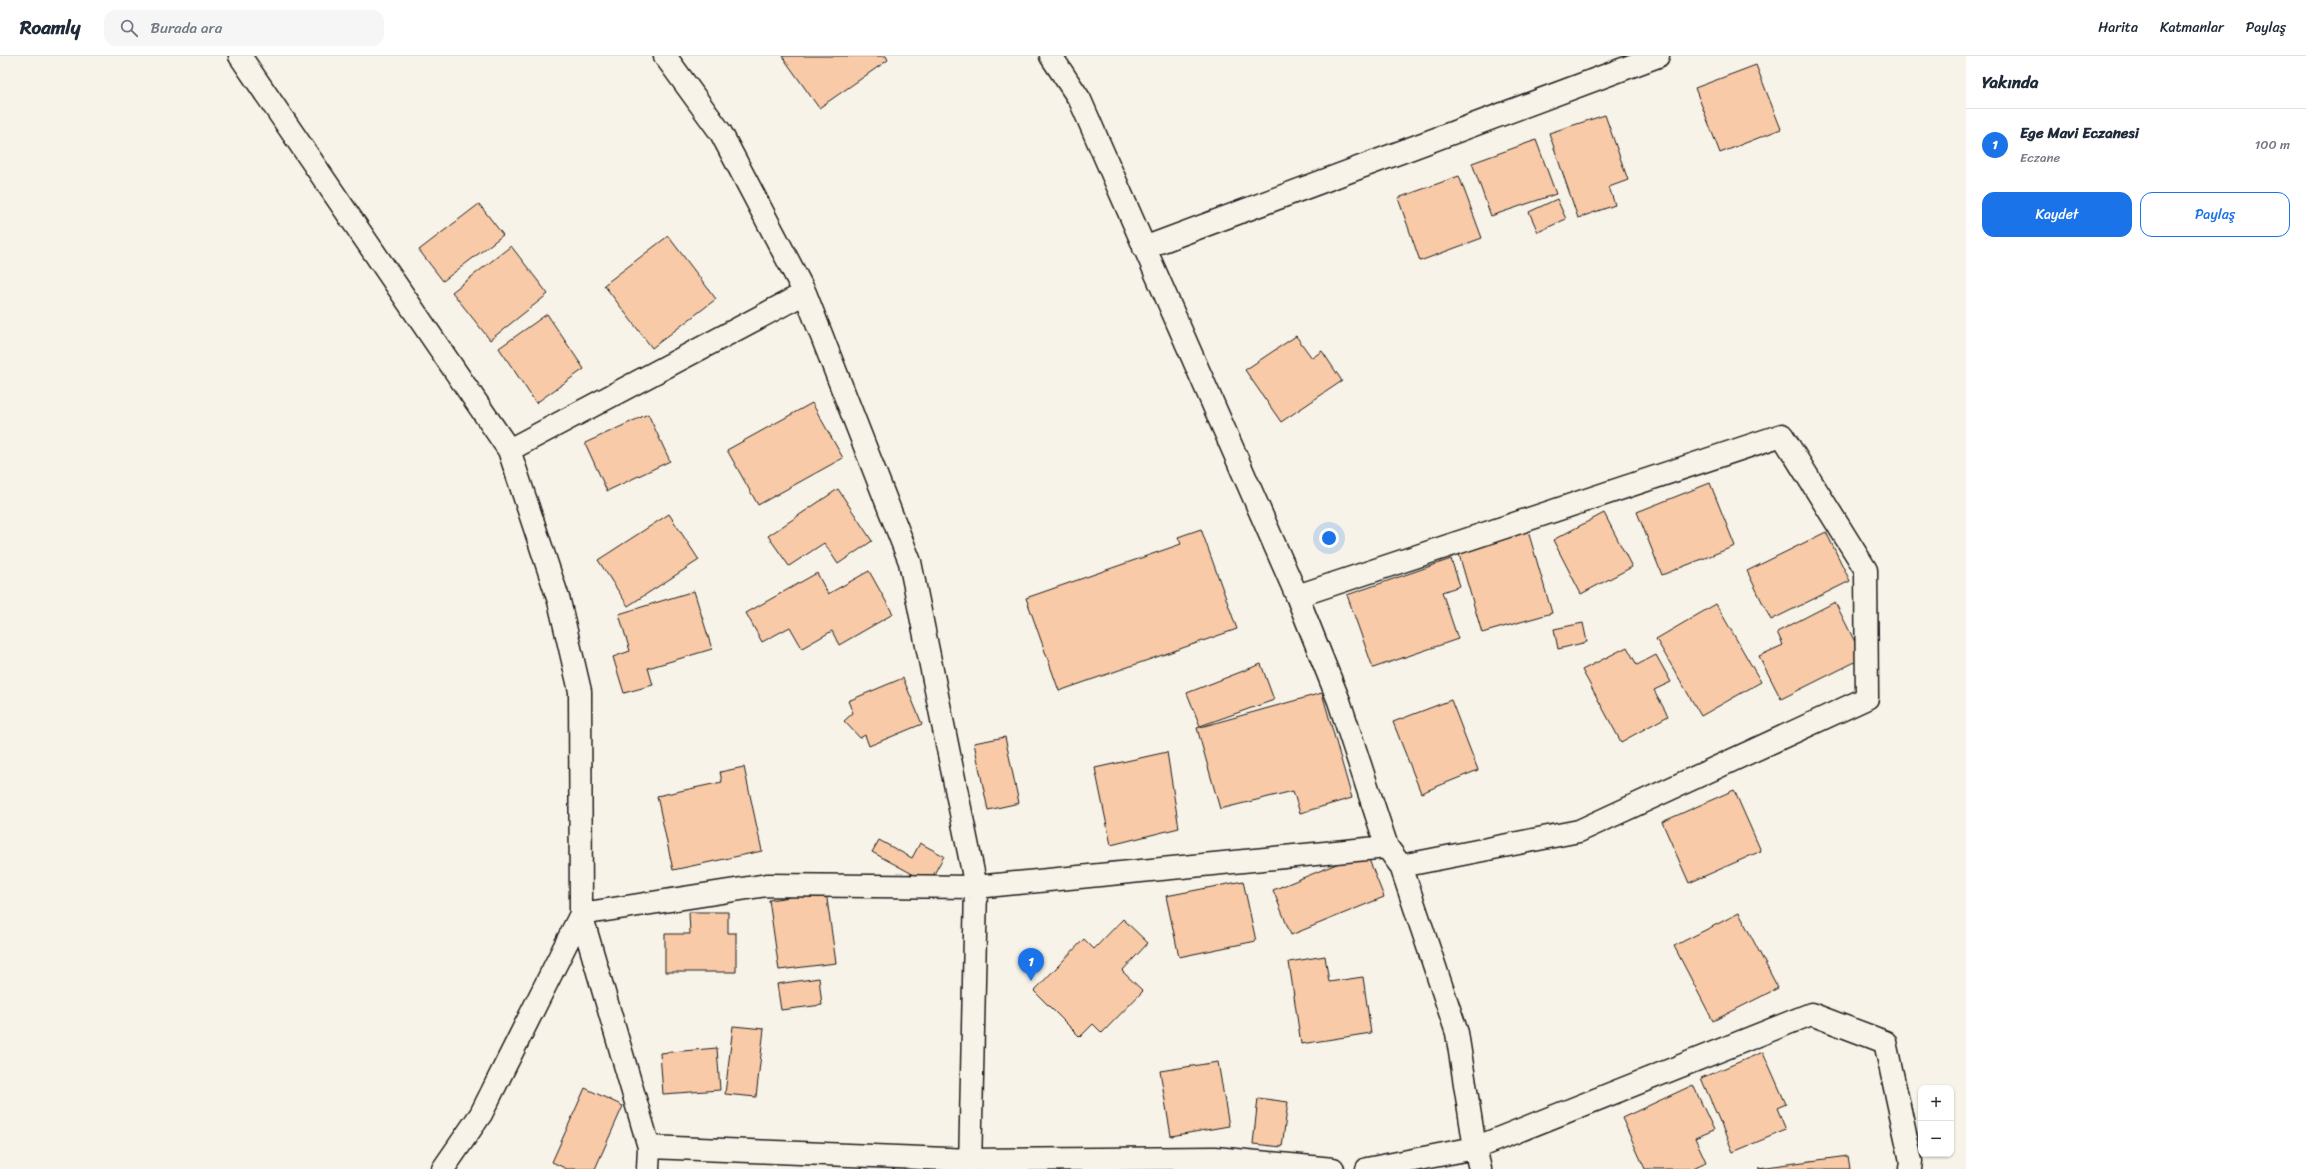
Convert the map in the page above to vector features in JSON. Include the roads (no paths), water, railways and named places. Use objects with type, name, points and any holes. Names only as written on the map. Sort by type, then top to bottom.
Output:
[{"type":"street","points":[[240,56],[509,450],[559,601],[580,691],[581,914],[649,1146],[648,1169]]},
{"type":"street","points":[[665,56],[721,133],[805,293],[910,562],[976,888],[971,1164]]},
{"type":"street","points":[[1051,56],[1080,100],[1297,596],[1339,702],[1387,847],[1401,866],[1457,1033],[1478,1159]]},
{"type":"street","points":[[1144,248],[1658,56]]},
{"type":"street","points":[[509,450],[805,293]]},
{"type":"street","points":[[1297,596],[1782,435],[1866,570],[1868,698],[1579,831],[1401,866]]},
{"type":"street","points":[[581,914],[767,885],[976,888],[1387,847]]},
{"type":"street","points":[[443,1169],[481,1114],[581,914]]},
{"type":"street","points":[[1367,1169],[1478,1159],[1811,1014],[1885,1042],[1911,1161],[1910,1169]]},
{"type":"street","points":[[649,1146],[971,1164],[1215,1158],[1333,1169]]},
{"type":"place","name":"Ege Mavi Eczanesi","points":[[1031,981]]}]
